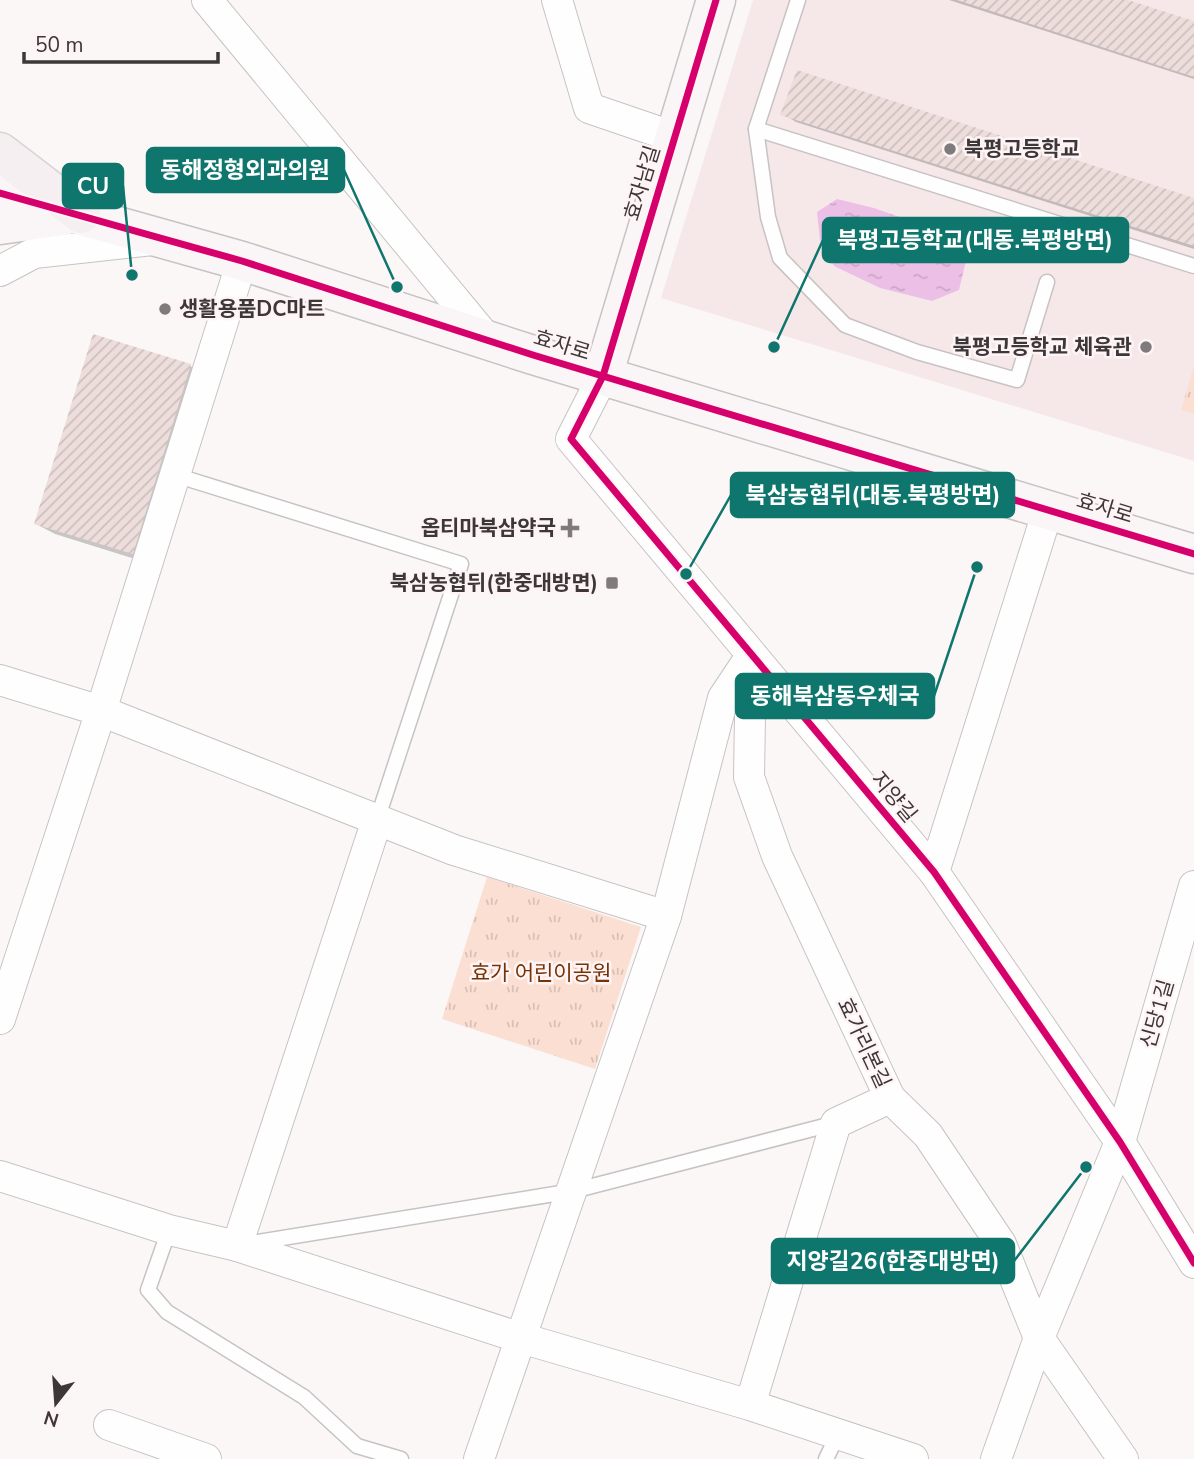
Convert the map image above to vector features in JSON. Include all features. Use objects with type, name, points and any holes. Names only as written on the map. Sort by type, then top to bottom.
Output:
[{"type":"main road","points":[[0,152],[81,214]]},
{"type":"street","points":[[207,0],[488,340]]},
{"type":"street","points":[[557,0],[589,108],[674,137]]},
{"type":"street","name":"효자남길","points":[[603,376],[716,0]]},
{"type":"street","name":"효자로","points":[[0,193],[242,261],[603,376],[1194,554]]},
{"type":"street","points":[[0,225],[81,214]]},
{"type":"street","points":[[0,271],[34,253],[164,239]]},
{"type":"street","points":[[0,1019],[101,711],[242,261]]},
{"type":"street","name":"지양길","points":[[603,376],[571,439],[934,872],[1120,1142],[1194,1263]]},
{"type":"street","points":[[934,872],[1048,510]]},
{"type":"street","points":[[482,1457],[666,916],[723,698],[751,656]]},
{"type":"street","name":"효가리본길","points":[[751,656],[749,777],[777,856],[890,1098],[928,1135],[1001,1244],[1039,1338],[1123,1459]]},
{"type":"street","points":[[0,680],[101,711],[487,862],[666,916]]},
{"type":"street","points":[[237,1246],[377,820]]},
{"type":"street","name":"신당1길","points":[[996,1459],[1039,1338],[1120,1142],[1194,886]]},
{"type":"street","points":[[750,1405],[836,1123],[890,1098]]},
{"type":"street","points":[[0,1176],[169,1230],[237,1246],[521,1338],[750,1405],[832,1447],[913,1459]]},
{"type":"street","points":[[109,1425],[206,1459]]},
{"type":"lane","points":[[797,0],[756,129],[768,217],[780,258],[845,325],[917,352],[1017,380],[1047,282]]},
{"type":"lane","points":[[756,129],[1194,266]]},
{"type":"lane","points":[[175,475],[461,564],[377,820]]},
{"type":"lane","points":[[237,1246],[573,1191],[836,1123]]},
{"type":"lane","points":[[169,1230],[148,1290],[167,1312],[304,1397],[357,1446],[401,1459]]},
{"type":"shaded area","name":"북평고등학교","points":[[753,0],[1194,0],[1194,461],[661,298]]},
{"type":"green space","points":[[1194,365],[1194,414],[1181,410]]},
{"type":"green space","name":"효가 어린이공원","points":[[487,877],[641,927],[595,1069],[442,1019]]},
{"type":"water","points":[[837,199],[874,208],[965,240],[966,261],[959,290],[932,301],[880,288],[834,266],[820,240],[817,212]]},
{"type":"building","points":[[957,0],[1128,0],[1194,21],[1194,77]]},
{"type":"building","points":[[797,70],[1194,198],[1194,246],[780,115]]},
{"type":"building","points":[[93,334],[191,364],[133,554],[34,524]]},
{"type":"cycle path","points":[[716,0],[603,376],[571,439],[934,872],[1120,1142],[1194,1263]]},
{"type":"cycle path","points":[[0,193],[242,261],[533,355],[1194,554]]},
{"type":"place","name":"북평고등학교","points":[[950,149]]},
{"type":"place","name":"CU","points":[[132,275]]},
{"type":"place","name":"동해정형외과의원","points":[[397,287]]},
{"type":"place","name":"생활용품DC마트","points":[[165,309]]},
{"type":"place","name":"북평고등학교(대동.북평방면)","points":[[774,347]]},
{"type":"place","name":"북평고등학교 체육관","points":[[1146,347]]},
{"type":"place","name":"옵티마북삼약국","points":[[570,528]]},
{"type":"place","name":"동해북삼동우체국","points":[[977,567]]},
{"type":"place","name":"북삼농협뒤(대동.북평방면)","points":[[686,574]]},
{"type":"place","name":"북삼농협뒤(한중대방면)","points":[[612,583]]},
{"type":"place","name":"지양길26(한중대방면)","points":[[1086,1167]]}]
